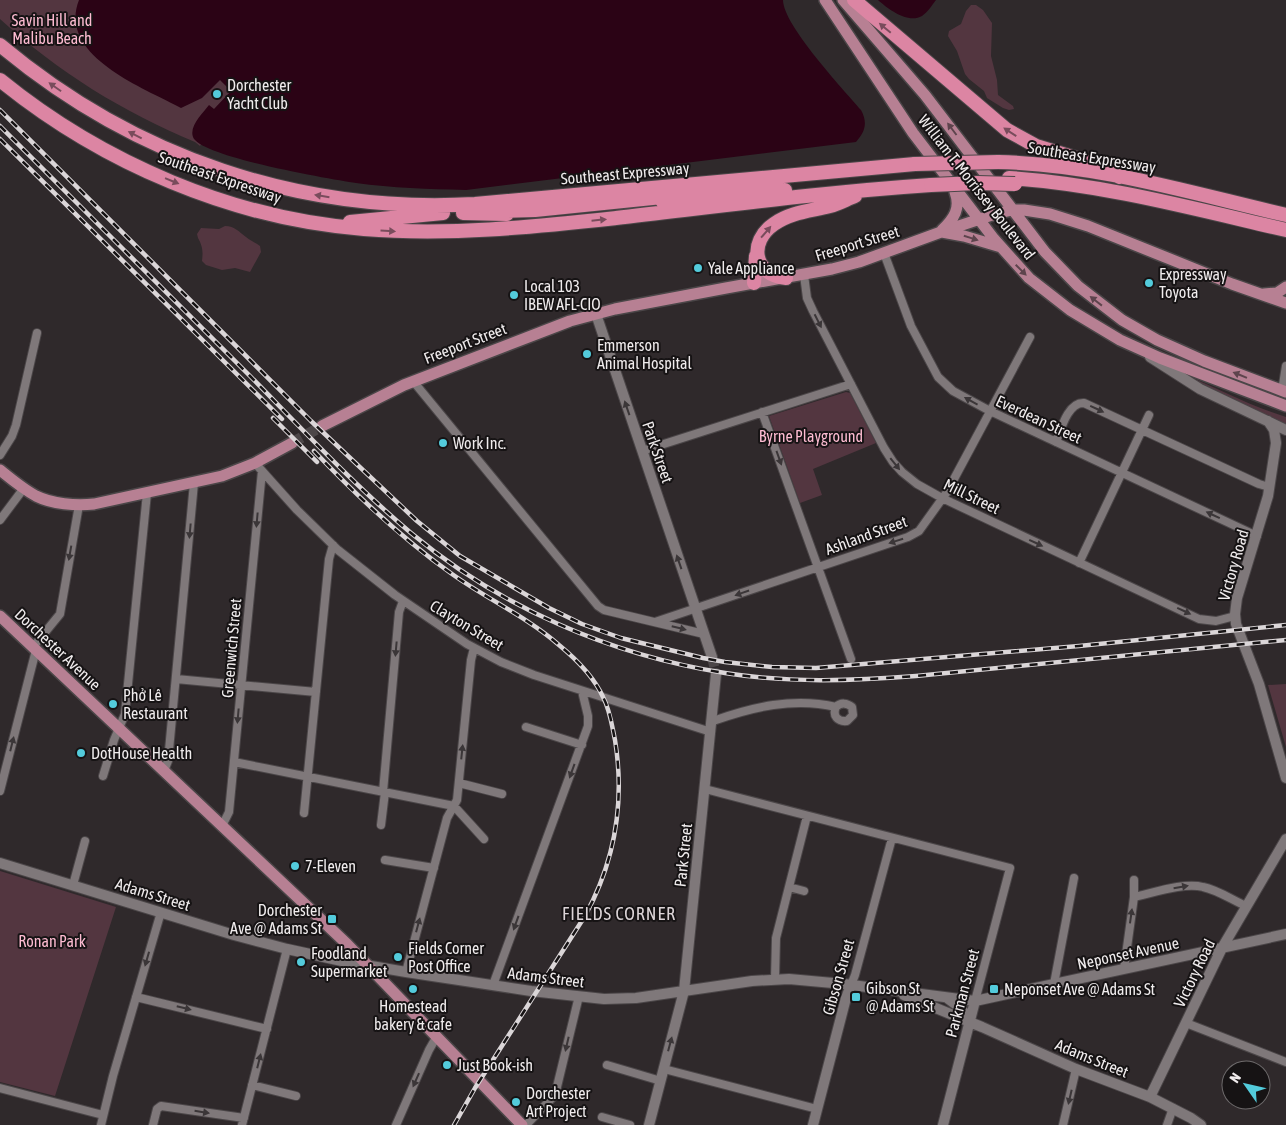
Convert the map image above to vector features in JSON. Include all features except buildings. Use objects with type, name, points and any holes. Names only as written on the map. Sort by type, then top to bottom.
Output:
[{"type":"highway","points":[[854,0],[1006,130],[1036,146],[1082,160],[1120,176]]},
{"type":"highway","name":"Southeast Expressway","points":[[0,45],[29,69],[73,99],[118,126],[166,150],[216,169],[266,184],[312,194],[370,202],[442,205],[923,174],[1006,173],[1070,168],[1120,176],[1285,227]]},
{"type":"highway","name":"Southeast Expressway","points":[[0,80],[25,100],[75,133],[147,171],[243,206],[322,224],[390,231],[471,232],[868,190],[923,174],[970,183],[1006,173],[1068,190],[1285,227]]},
{"type":"highway","points":[[1006,173],[1050,172],[1103,180],[1285,227]]},
{"type":"highway","points":[[322,224],[452,212],[536,210],[923,174]]},
{"type":"highway","points":[[754,283],[758,243],[762,236],[777,222],[796,214],[830,206],[868,190]]},
{"type":"highway","points":[[370,202],[452,212]]},
{"type":"highway","points":[[756,251],[759,261],[767,272],[777,277],[786,278]]},
{"type":"main road","name":"William T. Morrissey Boulevard","points":[[825,0],[897,111],[952,186],[978,220],[1029,278],[1061,304],[1096,327],[1132,346],[1286,406]]},
{"type":"main road","name":"William T. Morrissey Boulevard","points":[[843,0],[925,95],[1012,210],[1065,274],[1122,320],[1168,346],[1284,392]]},
{"type":"main road","points":[[941,232],[957,211],[957,198],[952,186]]},
{"type":"main road","name":"Freeport Street","points":[[322,426],[413,381],[545,330],[596,314],[849,265],[941,232],[1012,210],[1050,214],[1079,223],[1286,303]]},
{"type":"main road","points":[[941,232],[964,236],[1001,247]]},
{"type":"main road","points":[[1262,294],[1277,293],[1286,287]]},
{"type":"main road","name":"Park Street","points":[[596,314],[712,657]]},
{"type":"main road","points":[[1132,346],[1194,386],[1286,430]]},
{"type":"main road","name":"Victory Road","points":[[1268,421],[1274,430],[1276,443],[1269,487],[1257,536],[1237,598],[1235,616],[1237,627],[1259,684],[1286,778]]},
{"type":"main road","points":[[1276,443],[1286,437]]},
{"type":"main road","points":[[0,470],[34,495],[47,500],[94,504],[194,483],[258,467],[292,443]]},
{"type":"main road","name":"Dorchester Avenue","points":[[0,616],[369,966],[522,1125]]},
{"type":"main road","name":"Park Street","points":[[650,1125],[684,992],[716,674]]},
{"type":"main road","name":"Victory Road","points":[[1150,1097],[1222,948],[1246,906],[1282,852],[1286,839]]},
{"type":"main road","name":"Adams Street","points":[[0,863],[242,938],[369,966],[493,985],[579,996],[622,999],[775,979],[851,985],[975,1001]]},
{"type":"main road","name":"Neponset Avenue","points":[[975,1001],[1286,934]]},
{"type":"main road","name":"Gibson Street","points":[[813,1125],[851,985]]},
{"type":"main road","name":"Adams Street","points":[[892,990],[1076,1069],[1150,1097],[1201,1125]]},
{"type":"main road","name":"Adams Street","points":[[947,998],[962,1009],[970,1022]]},
{"type":"main road","name":"Parkman Street","points":[[943,1125],[975,1001]]},
{"type":"street","name":"Everdean Street","points":[[884,253],[909,322],[938,377],[953,391],[990,411],[1257,536]]},
{"type":"street","name":"Mill Street","points":[[804,275],[810,304],[884,448],[896,465],[913,481],[942,498],[1202,620],[1216,621],[1235,616]]},
{"type":"street","points":[[0,455],[12,436],[16,425],[37,332]]},
{"type":"street","name":"Ashland Street","points":[[654,622],[913,535],[921,528],[942,498],[1030,337]]},
{"type":"street","points":[[1284,392],[1286,366]]},
{"type":"street","points":[[413,381],[598,606],[604,610],[704,634]]},
{"type":"street","points":[[642,450],[851,384]]},
{"type":"street","points":[[1056,442],[1071,410],[1079,402],[1086,403],[1269,487]]},
{"type":"street","points":[[762,412],[851,659]]},
{"type":"street","points":[[1079,563],[1149,415]]},
{"type":"street","name":"Clayton Street","points":[[258,467],[297,510],[333,545],[403,601],[474,648],[517,668],[711,732]]},
{"type":"street","name":"Greenwich Street","points":[[222,826],[229,812],[258,467]]},
{"type":"street","points":[[164,771],[168,761],[194,483]]},
{"type":"street","points":[[0,520],[24,488]]},
{"type":"street","points":[[103,776],[124,714],[147,493]]},
{"type":"street","points":[[0,791],[34,648],[60,614],[79,504]]},
{"type":"street","points":[[304,813],[328,559],[333,545]]},
{"type":"street","points":[[381,825],[399,612],[403,601]]},
{"type":"street","points":[[406,972],[448,816],[457,800],[471,660],[474,648]]},
{"type":"street","points":[[176,679],[316,692]]},
{"type":"street","points":[[493,985],[582,745],[589,721],[582,690]]},
{"type":"street","points":[[712,721],[760,706],[816,703],[836,707]]},
{"type":"street","points":[[526,727],[582,745]]},
{"type":"street","points":[[234,762],[454,806],[484,839]]},
{"type":"street","points":[[459,783],[502,794]]},
{"type":"street","points":[[705,789],[892,838]]},
{"type":"street","points":[[775,979],[776,938],[807,816]]},
{"type":"street","name":"Parkman Street","points":[[892,838],[1010,868],[975,1001]]},
{"type":"street","name":"Gibson Street","points":[[851,985],[892,838]]},
{"type":"street","points":[[73,885],[84,841]]},
{"type":"street","points":[[385,860],[434,868]]},
{"type":"street","points":[[1054,984],[1074,878]]},
{"type":"street","points":[[1124,969],[1134,897],[1134,880]]},
{"type":"street","points":[[1134,897],[1185,886],[1196,886],[1210,889],[1246,906]]},
{"type":"street","points":[[789,887],[804,892]]},
{"type":"street","points":[[101,1125],[161,912]]},
{"type":"street","points":[[153,1125],[159,1106],[243,1122],[287,949]]},
{"type":"street","points":[[526,1125],[555,1095],[579,996]]},
{"type":"street","points":[[136,997],[266,1029]]},
{"type":"street","points":[[1186,1023],[1286,1062]]},
{"type":"street","points":[[396,1125],[437,1036]]},
{"type":"street","points":[[606,1065],[661,1081]]},
{"type":"street","points":[[664,1069],[817,1109]]},
{"type":"street","points":[[1063,1125],[1076,1069]]},
{"type":"street","points":[[252,1085],[296,1096]]},
{"type":"street","points":[[0,1088],[103,1115]]},
{"type":"street","points":[[1167,1125],[1172,1108]]},
{"type":"street","points":[[602,1117],[630,1125]]},
{"type":"green space","name":"Savin Hill and Malibu Beach","points":[[0,0],[153,0],[237,82],[200,146],[142,118],[68,73],[0,19]]},
{"type":"green space","points":[[971,5],[976,5],[983,10],[992,23],[991,56],[997,80],[998,95],[1013,106],[1014,109],[1003,108],[987,98],[984,91],[969,79],[965,74],[957,51],[948,36],[949,31],[961,24],[966,11]]},
{"type":"green space","points":[[225,226],[234,228],[260,246],[261,252],[250,272],[235,268],[222,270],[206,265],[202,261],[201,244],[197,234],[201,228],[219,229]]},
{"type":"green space","points":[[1183,374],[1286,417],[1286,425],[1196,382]]},
{"type":"green space","name":"Byrne Playground","points":[[846,392],[850,393],[876,443],[813,469],[822,495],[800,503],[769,416]]},
{"type":"green space","points":[[1286,684],[1286,747],[1268,685]]},
{"type":"green space","name":"Ronan Park","points":[[0,871],[116,907],[55,1096],[0,1082]]},
{"type":"shaded area","points":[[79,0],[783,0],[793,25],[803,40],[828,73],[861,110],[865,123],[862,135],[856,142],[466,190],[424,189],[356,183],[268,166],[218,152],[201,145],[193,137],[192,133],[195,124],[209,105],[214,109],[231,91],[220,80],[202,98],[181,108],[127,80],[108,68],[92,54],[80,38],[76,20]]},
{"type":"shaded area","points":[[878,0],[936,0],[922,16],[911,18],[898,14]]},
{"type":"tunnel","points":[[292,443],[322,426]]},
{"type":"tunnel","points":[[712,657],[716,674]]},
{"type":"railway","points":[[0,110],[311,421],[417,521],[460,556],[549,608],[582,624],[621,638],[703,658],[772,667],[816,668],[1079,646],[1286,625]]},
{"type":"railway","points":[[0,126],[369,496],[445,560],[481,584],[558,624],[640,654],[682,665],[725,673],[796,680],[916,676],[1286,640]]},
{"type":"railway","points":[[0,139],[282,419]]},
{"type":"railway","points":[[273,418],[317,462]]},
{"type":"railway","points":[[314,451],[363,500],[415,546],[465,583],[547,635],[572,656],[590,675],[599,690],[612,724],[618,763],[618,808],[615,831],[604,874],[585,916],[475,1088],[454,1125]]},
{"type":"place","name":"Dorchester Yacht Club","points":[[217,94]]},
{"type":"place","name":"Yale Appliance","points":[[698,268]]},
{"type":"place","name":"Expressway Toyota","points":[[1149,283]]},
{"type":"place","name":"Local 103 IBEW AFL-CIO","points":[[514,295]]},
{"type":"place","name":"Emmerson Animal Hospital","points":[[587,354]]},
{"type":"place","name":"Work Inc.","points":[[443,443]]},
{"type":"place","name":"Phở Lê Restaurant","points":[[113,704]]},
{"type":"place","name":"DotHouse Health","points":[[81,753]]},
{"type":"place","name":"7-Eleven","points":[[295,866]]},
{"type":"place","name":"Dorchester Ave @ Adams St","points":[[332,919]]},
{"type":"place","name":"Fields Corner Post Office","points":[[398,957]]},
{"type":"place","name":"Foodland Supermarket","points":[[301,962]]},
{"type":"place","name":"Homestead bakery & cafe","points":[[413,989]]},
{"type":"place","name":"Neponset Ave @ Adams St","points":[[994,989]]},
{"type":"place","name":"Gibson St @ Adams St","points":[[856,997]]},
{"type":"place","name":"Just Book-ish","points":[[447,1065]]},
{"type":"place","name":"Dorchester Art Project","points":[[516,1102]]},
{"type":"district","name":"FIELDS CORNER","points":[[619,914]]}]
